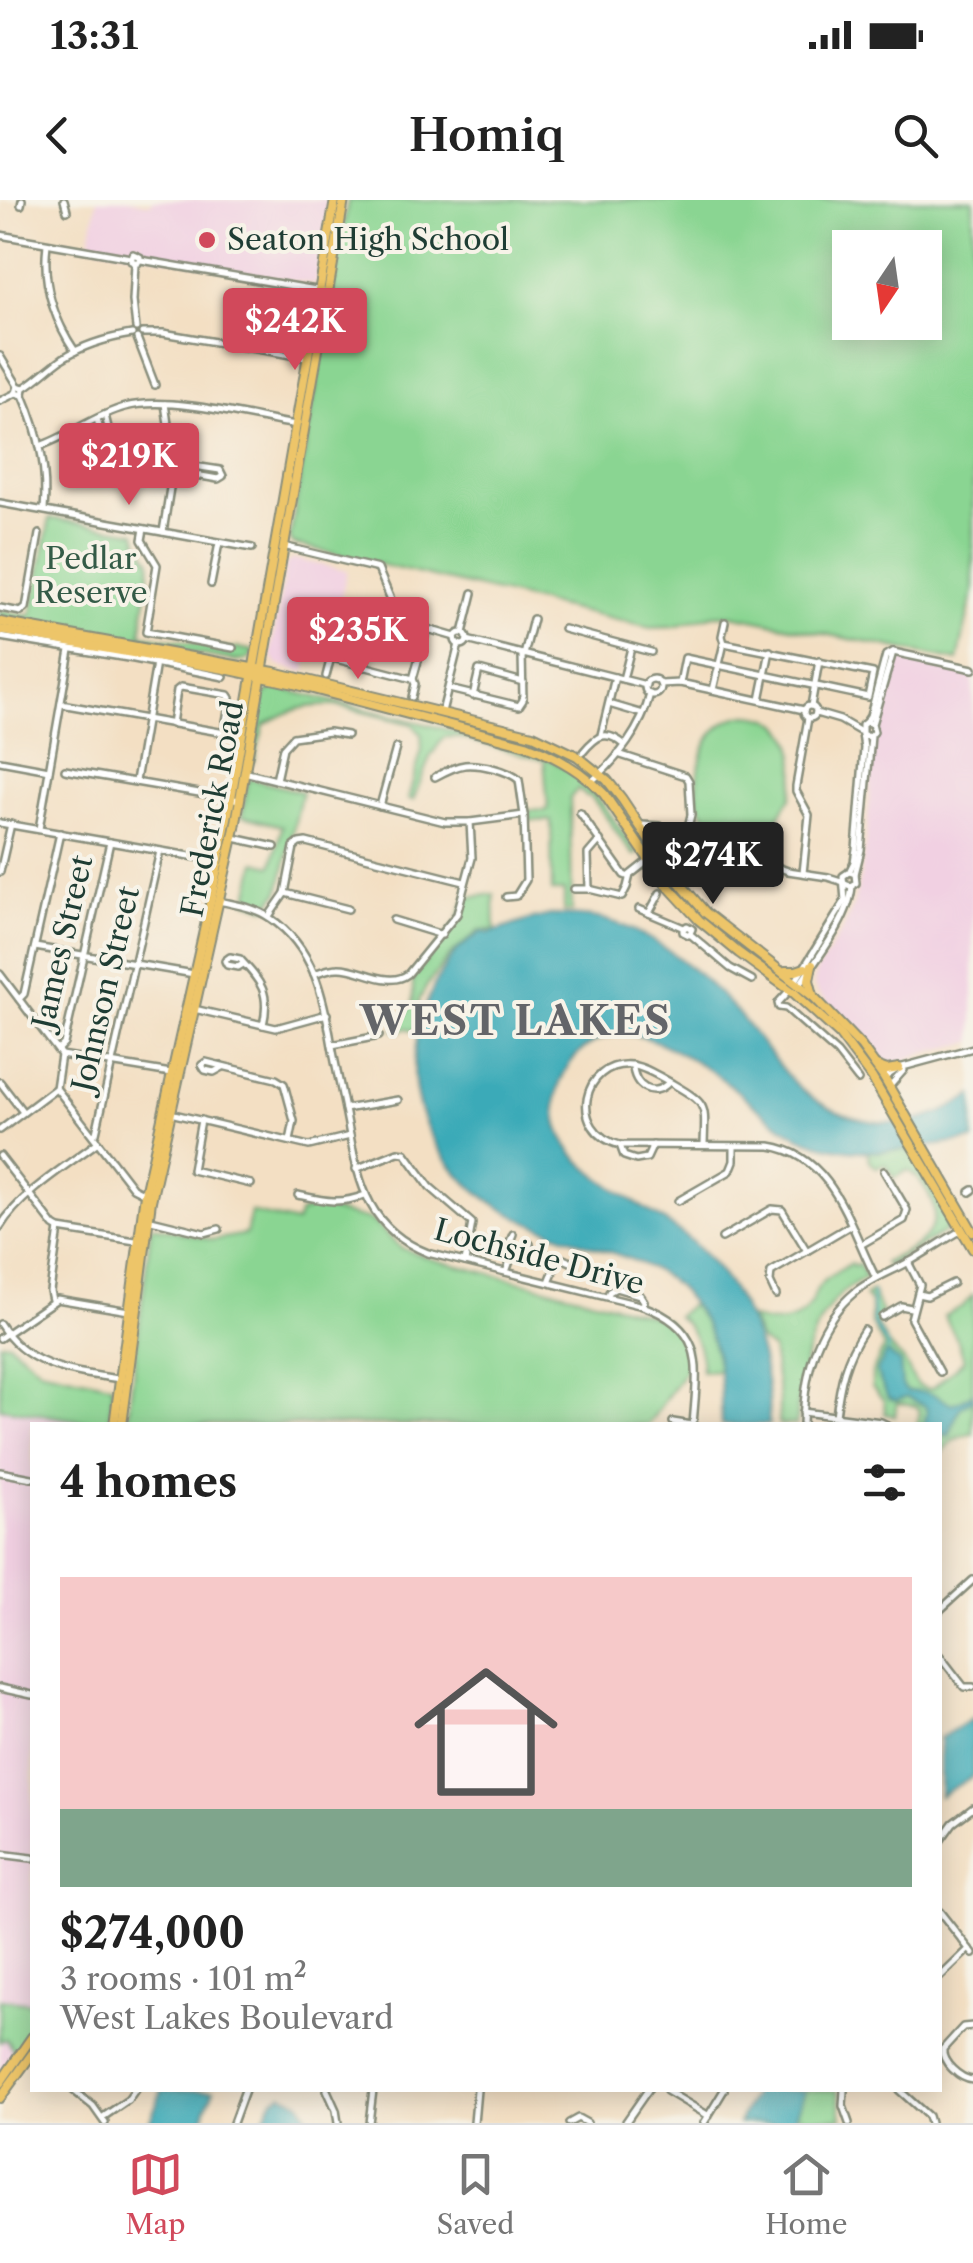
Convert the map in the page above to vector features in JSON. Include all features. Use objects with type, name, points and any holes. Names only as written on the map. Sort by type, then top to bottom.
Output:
[{"type":"main road","name":"Frederick Road","points":[[118,1422],[145,1194],[194,1009],[219,861],[236,799],[254,693],[266,648],[335,200]]},
{"type":"main road","name":"Frederick Road","points":[[323,292],[344,200]]},
{"type":"main road","name":"Frederick Road","points":[[258,673],[256,654],[280,545]]},
{"type":"main road","points":[[0,622],[258,673],[526,745],[561,760],[604,794],[694,925],[814,997],[836,1018],[884,1078],[918,1156],[969,1230]]},
{"type":"main road","points":[[0,634],[225,673],[239,669],[256,654]]},
{"type":"main road","points":[[266,648],[274,672]]},
{"type":"main road","points":[[239,669],[254,693],[290,683]]},
{"type":"main road","points":[[258,673],[274,672],[518,731],[577,756],[622,799],[689,895],[694,925]]},
{"type":"main road","name":"Frederick Road","points":[[241,771],[242,736],[254,693]]},
{"type":"main road","name":"Frederick Road","points":[[124,1380],[129,1311],[141,1242],[170,1114],[194,974],[233,838],[236,799]]},
{"type":"main road","points":[[694,925],[780,970],[791,972],[808,967],[814,997]]},
{"type":"main road","points":[[780,970],[839,1034],[890,1109],[901,1116],[929,1157],[969,1230],[973,1249]]},
{"type":"main road","points":[[876,1066],[887,1070],[899,1068]]},
{"type":"main road","points":[[884,1078],[882,1085],[890,1109]]},
{"type":"main road","points":[[0,2083],[30,2055]]},
{"type":"main road","points":[[0,2098],[30,2055]]},
{"type":"street","points":[[64,200],[67,212]]},
{"type":"street","points":[[0,236],[323,292]]},
{"type":"street","points":[[48,244],[46,280],[50,304],[76,351]]},
{"type":"street","points":[[135,260],[133,301],[137,333],[155,385]]},
{"type":"street","points":[[0,401],[76,351],[97,341],[137,333],[312,359]]},
{"type":"street","points":[[0,356],[32,415],[45,482],[44,510]]},
{"type":"street","points":[[40,446],[128,406],[165,404],[300,425]]},
{"type":"street","points":[[163,532],[174,463],[165,404]]},
{"type":"street","points":[[96,419],[109,462],[114,466],[105,415]]},
{"type":"street","points":[[173,471],[218,479],[223,476],[220,470],[174,463]]},
{"type":"street","points":[[0,504],[252,548]]},
{"type":"street","points":[[144,529],[142,540],[157,566],[146,632],[233,648]]},
{"type":"street","points":[[0,608],[21,612],[26,608],[39,534]]},
{"type":"street","points":[[211,584],[219,542]]},
{"type":"street","points":[[280,545],[378,569],[401,622],[455,637]]},
{"type":"street","points":[[459,644],[463,644],[473,593]]},
{"type":"street","points":[[326,676],[346,612],[380,618],[394,612]]},
{"type":"street","points":[[364,668],[376,618]]},
{"type":"street","points":[[448,689],[519,706],[524,700],[524,654],[534,619]]},
{"type":"street","points":[[714,690],[725,622]]},
{"type":"street","points":[[412,697],[413,678],[427,629]]},
{"type":"street","points":[[564,630],[651,652]]},
{"type":"street","points":[[455,637],[459,633],[646,685]]},
{"type":"street","points":[[0,634],[225,673]]},
{"type":"street","points":[[455,637],[459,644]]},
{"type":"street","points":[[370,642],[420,655]]},
{"type":"street","points":[[680,683],[685,658],[868,697],[874,672],[724,643]]},
{"type":"street","points":[[442,712],[459,644]]},
{"type":"street","points":[[601,735],[608,704],[631,648]]},
{"type":"street","points":[[39,829],[70,649]]},
{"type":"street","points":[[760,700],[770,651]]},
{"type":"street","points":[[858,1080],[837,1053],[785,1004],[850,902],[848,879],[856,849],[864,727],[886,654],[894,652],[973,669]]},
{"type":"street","points":[[332,658],[413,678]]},
{"type":"street","points":[[808,718],[804,715],[819,661]]},
{"type":"street","points":[[136,782],[156,663]]},
{"type":"street","points":[[473,696],[479,670],[523,682]]},
{"type":"street","points":[[172,724],[179,678]]},
{"type":"street","points":[[646,685],[652,680],[660,684],[680,683],[814,708],[816,713],[852,726],[875,730],[871,736],[861,850],[848,879]]},
{"type":"street","points":[[650,694],[658,693],[660,684]]},
{"type":"street","points":[[646,685],[650,694]]},
{"type":"street","points":[[178,690],[181,687],[230,698]]},
{"type":"street","points":[[224,733],[232,687]]},
{"type":"street","points":[[592,781],[635,732],[650,694]]},
{"type":"street","points":[[61,704],[242,736]]},
{"type":"street","points":[[608,704],[643,714]]},
{"type":"street","points":[[808,718],[816,713]]},
{"type":"street","points":[[803,873],[809,816],[796,786],[808,718]]},
{"type":"street","points":[[864,727],[871,736]]},
{"type":"street","points":[[276,780],[283,748],[293,737],[329,732],[347,736]]},
{"type":"street","points":[[583,752],[601,735],[625,745]]},
{"type":"street","points":[[380,806],[396,748]]},
{"type":"street","points":[[618,754],[686,776],[690,781],[691,815],[686,835]]},
{"type":"street","points":[[0,761],[49,770]]},
{"type":"street","points":[[435,777],[460,765],[475,766],[516,776],[522,786],[526,880],[516,896],[506,897]]},
{"type":"street","points":[[65,770],[236,799]]},
{"type":"street","points":[[241,771],[433,820],[470,822],[524,815]]},
{"type":"street","points":[[580,813],[629,877]]},
{"type":"street","points":[[0,822],[219,861]]},
{"type":"street","points":[[314,974],[340,967],[403,979],[456,914],[473,851],[470,822]]},
{"type":"street","points":[[0,872],[11,824]]},
{"type":"street","points":[[639,825],[686,835],[788,871],[848,879]]},
{"type":"street","points":[[647,836],[656,826]]},
{"type":"street","points":[[19,999],[24,994],[60,833]]},
{"type":"street","points":[[233,838],[275,847]]},
{"type":"street","points":[[589,889],[588,854],[600,840]]},
{"type":"street","name":"James Street","points":[[56,1088],[60,1052],[110,842]]},
{"type":"street","points":[[215,900],[269,916],[284,893],[294,847],[306,842],[465,882]]},
{"type":"street","name":"Johnson Street","points":[[93,1135],[160,851]]},
{"type":"street","points":[[574,888],[622,896],[629,877],[658,854]]},
{"type":"street","points":[[284,893],[348,909]]},
{"type":"street","points":[[650,913],[660,893]]},
{"type":"street","points":[[640,908],[694,925],[730,968],[752,980]]},
{"type":"street","name":"Lochside Drive","points":[[269,916],[294,940],[314,974],[327,1014],[356,1169],[377,1216],[397,1236],[417,1248],[643,1306],[669,1318],[691,1341],[696,1354],[693,1422]]},
{"type":"street","points":[[393,920],[442,934]]},
{"type":"street","points":[[35,947],[194,974]]},
{"type":"street","points":[[243,964],[251,969],[264,990],[263,1025]]},
{"type":"street","points":[[0,974],[60,1052],[175,1075]]},
{"type":"street","points":[[194,1009],[282,1027],[327,1014]]},
{"type":"street","points":[[332,1045],[380,1036]]},
{"type":"street","points":[[884,1078],[899,1068],[973,1048]]},
{"type":"street","points":[[704,1145],[704,1106],[669,1082],[634,1066],[622,1066],[604,1072],[592,1085],[587,1102],[589,1120],[593,1129],[608,1141],[620,1145],[781,1148],[806,1158],[826,1180],[876,1278]]},
{"type":"street","points":[[634,1066],[635,1080],[645,1089],[657,1091],[669,1082]]},
{"type":"street","points":[[889,1087],[910,1066]]},
{"type":"street","points":[[223,1067],[276,1078],[284,1084],[294,1121],[290,1141]]},
{"type":"street","points":[[0,1082],[24,1112]]},
{"type":"street","points":[[0,1130],[56,1088],[133,1188],[145,1194]]},
{"type":"street","points":[[345,1109],[398,1100]]},
{"type":"street","points":[[170,1114],[309,1146],[350,1136]]},
{"type":"street","points":[[201,1120],[192,1170],[251,1184]]},
{"type":"street","points":[[0,1227],[29,1194],[98,1142]]},
{"type":"street","points":[[620,1145],[622,1154],[636,1160],[647,1158],[653,1145]]},
{"type":"street","points":[[678,1202],[730,1171],[734,1146]]},
{"type":"street","points":[[356,1169],[398,1152],[409,1157],[430,1187],[472,1223],[465,1262]]},
{"type":"street","points":[[0,1156],[54,1226],[141,1242]]},
{"type":"street","points":[[862,1244],[907,1216],[884,1171]]},
{"type":"street","points":[[298,1195],[344,1202],[365,1195]]},
{"type":"street","points":[[722,1238],[777,1209],[782,1210],[807,1251]]},
{"type":"street","points":[[148,1219],[204,1232],[219,1229]]},
{"type":"street","points":[[776,1294],[770,1282],[772,1272],[852,1225]]},
{"type":"street","points":[[52,1301],[59,1229]]},
{"type":"street","points":[[803,1422],[811,1360],[822,1332],[844,1302],[876,1278],[969,1230]]},
{"type":"street","points":[[513,1234],[508,1249],[513,1253]]},
{"type":"street","points":[[513,1253],[529,1249],[530,1244]]},
{"type":"street","points":[[538,1252],[575,1264]]},
{"type":"street","points":[[506,1272],[513,1253]]},
{"type":"street","points":[[549,1283],[559,1257]]},
{"type":"street","points":[[908,1262],[920,1285],[911,1319],[940,1372]]},
{"type":"street","points":[[918,1294],[927,1296],[953,1283]]},
{"type":"street","points":[[3,1336],[52,1301],[129,1311]]},
{"type":"street","points":[[882,1317],[901,1306],[912,1308]]},
{"type":"street","points":[[0,1324],[3,1336],[44,1364],[124,1380]]},
{"type":"street","points":[[836,1416],[847,1358],[864,1330]]},
{"type":"street","points":[[803,1412],[870,1422]]},
{"type":"street","points":[[0,1472],[30,1478]]},
{"type":"street","points":[[942,1608],[973,1580]]},
{"type":"street","points":[[942,1659],[964,1687],[973,1688]]},
{"type":"street","points":[[0,1688],[30,1695]]},
{"type":"street","points":[[942,1837],[973,1808]]},
{"type":"street","points":[[0,1854],[30,1858]]},
{"type":"street","points":[[942,1915],[971,1952],[942,1975]]},
{"type":"street","points":[[973,2026],[963,2027],[942,2053],[944,2060],[966,2079],[973,2080]]},
{"type":"street","points":[[76,2092],[104,2120],[133,2092]]},
{"type":"street","points":[[232,2123],[245,2092]]},
{"type":"street","points":[[328,2092],[338,2123]]},
{"type":"street","points":[[369,2123],[373,2092]]},
{"type":"street","points":[[474,2123],[477,2092]]},
{"type":"street","points":[[624,2123],[647,2092]]},
{"type":"street","points":[[669,2092],[709,2116]]},
{"type":"street","points":[[704,2123],[723,2092]]},
{"type":"street","points":[[844,2092],[843,2106],[849,2123]]},
{"type":"street","points":[[901,2092],[928,2116],[930,2123]]},
{"type":"street","points":[[569,2123],[578,2118],[587,2123]]},
{"type":"shaded area","name":"Seaton High School","points":[[97,200],[151,204],[152,200],[330,200],[317,283],[89,245]]},
{"type":"shaded area","points":[[294,559],[347,571],[337,616],[313,611],[308,631],[314,633],[305,672],[277,665],[272,656],[286,563]]},
{"type":"shaded area","points":[[896,657],[973,675],[973,1042],[892,1065],[879,1061],[814,985],[815,974],[852,909],[861,875],[873,752],[891,660]]},
{"type":"shaded area","points":[[0,1408],[86,1422],[30,1422],[30,2027],[16,2055],[0,2074]]},
{"type":"green space","points":[[348,200],[973,200],[973,591],[958,661],[732,615],[650,628],[293,544],[290,538]]},
{"type":"green space","points":[[262,285],[276,288],[267,345],[246,341]]},
{"type":"green space","name":"Pedlar Reserve","points":[[50,518],[136,532],[151,561],[141,635],[255,651],[248,659],[236,661],[0,620],[0,611],[31,616]]},
{"type":"green space","points":[[271,689],[494,741],[547,758],[586,785],[638,854],[628,848],[590,796],[578,789],[570,798],[572,911],[564,911],[564,891],[552,891],[551,821],[529,820],[529,810],[548,809],[544,760],[458,737],[444,737],[430,757],[413,800],[408,799],[422,749],[421,734],[412,724],[327,706],[299,709],[264,725],[251,762],[263,697]]},
{"type":"green space","points":[[748,715],[777,723],[786,732],[792,743],[795,769],[791,798],[775,822],[758,834],[737,835],[717,827],[702,811],[697,789],[702,755],[711,736],[726,722]]},
{"type":"green space","points":[[251,779],[302,792],[279,892],[266,908],[247,901],[256,862],[272,866],[282,826],[242,816]]},
{"type":"green space","points":[[494,894],[495,930],[480,930],[449,956],[419,1000],[420,1016],[415,1031],[394,1030],[413,1003],[413,977],[457,921],[466,898]]},
{"type":"green space","points":[[908,1149],[950,1217],[943,1233],[887,1266],[884,1263],[924,1238],[934,1220],[934,1210],[928,1192],[915,1176],[908,1170],[894,1178],[886,1165],[878,1168],[871,1163],[867,1152]]},
{"type":"green space","points":[[306,1205],[371,1220],[401,1248],[431,1259],[667,1320],[687,1346],[690,1363],[650,1422],[127,1422],[151,1227],[213,1240],[246,1234],[251,1212],[296,1223],[300,1212],[305,1212]]},
{"type":"green space","points":[[851,1263],[854,1267],[859,1264],[866,1277],[842,1293],[819,1324],[802,1373],[796,1422],[779,1422],[772,1349],[760,1341],[750,1318],[773,1323],[796,1318],[830,1277]]},
{"type":"green space","points":[[872,1291],[882,1313],[877,1324],[888,1345],[903,1359],[917,1385],[927,1389],[964,1360],[944,1316],[963,1306],[973,1295],[973,1434],[954,1440],[942,1453],[942,1422],[918,1422],[920,1411],[916,1406],[897,1403],[895,1416],[885,1414],[884,1401],[872,1387],[872,1372],[884,1347],[871,1322],[871,1303],[865,1296]]},
{"type":"green space","points":[[691,1304],[710,1330],[720,1370],[702,1371],[696,1340],[677,1316]]},
{"type":"green space","points":[[9,1343],[40,1369],[110,1384],[113,1387],[109,1422],[0,1408],[0,1344]]},
{"type":"green space","points":[[0,1999],[30,2003],[30,2028],[16,2055],[6,2039],[0,2042]]},
{"type":"green space","points":[[804,2092],[838,2092],[842,2118],[806,2118],[797,2114]]},
{"type":"water","name":"WEST LAKES","points":[[550,915],[603,919],[657,943],[706,981],[734,1009],[801,1089],[835,1110],[873,1121],[913,1121],[943,1112],[973,1095],[973,1140],[899,1150],[850,1150],[803,1138],[781,1126],[702,1065],[646,1038],[618,1035],[600,1039],[572,1061],[557,1093],[559,1128],[567,1145],[598,1177],[686,1237],[727,1282],[759,1348],[769,1422],[721,1422],[715,1350],[701,1317],[676,1286],[642,1264],[541,1228],[504,1210],[466,1181],[436,1145],[418,1102],[415,1078],[419,1027],[434,986],[457,951],[481,932],[490,933]]},
{"type":"water","points":[[887,1352],[900,1363],[906,1391],[933,1394],[952,1403],[973,1393],[973,1399],[959,1409],[949,1436],[942,1434],[942,1422],[925,1422],[925,1406],[907,1397],[896,1401],[888,1398],[876,1372]]},
{"type":"water","points":[[973,1718],[973,1776],[942,1795],[942,1737]]},
{"type":"water","points":[[161,2092],[213,2092],[203,2123],[149,2123]]},
{"type":"water","points":[[755,2092],[804,2092],[793,2123],[738,2123]]},
{"type":"water","points":[[283,2094],[301,2103],[311,2123],[262,2123],[272,2100]]},
{"type":"waterway","points":[[872,1292],[874,1324],[888,1352]]},
{"type":"place","name":"Seaton High School","points":[[207,240]]},
{"type":"district","name":"WEST LAKES","points":[[516,1021]]}]
